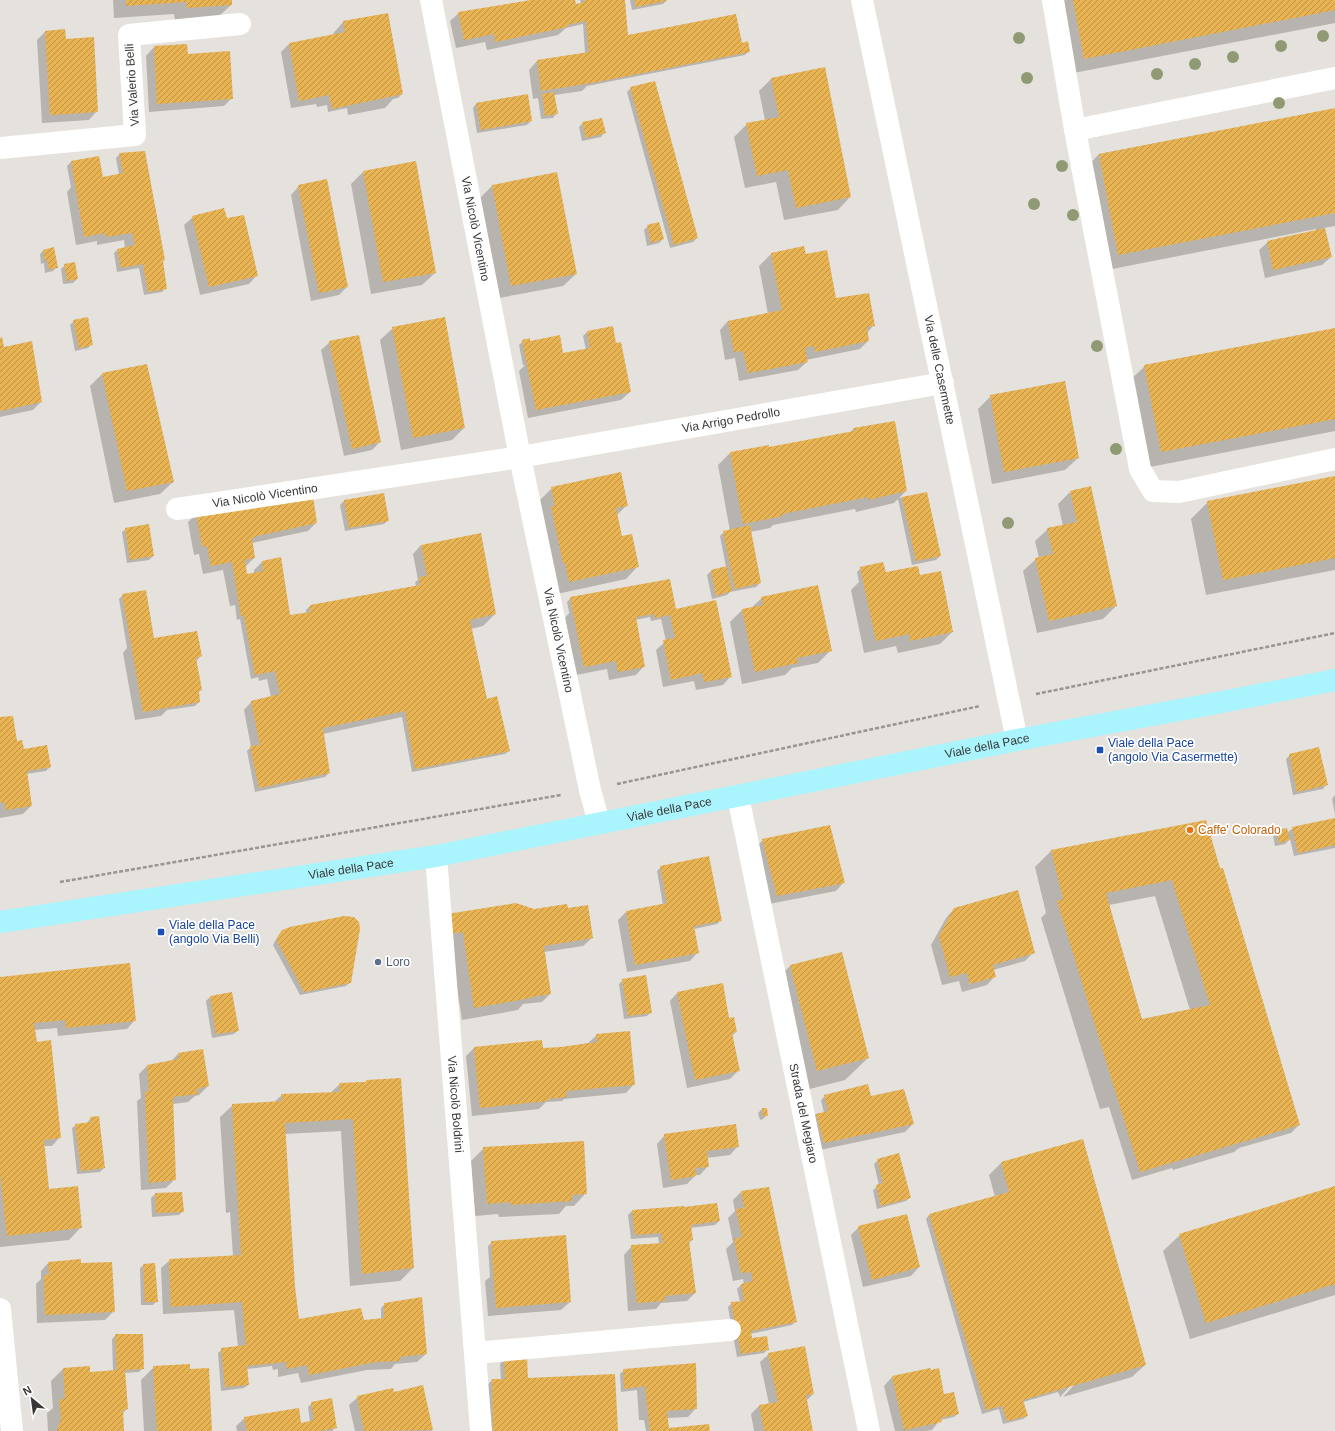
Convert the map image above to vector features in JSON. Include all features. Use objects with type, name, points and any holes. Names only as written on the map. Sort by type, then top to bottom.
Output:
[{"type":"main road","name":"Viale della Pace","points":[[0,922],[436,856],[1018,740],[1335,680]]},
{"type":"street","name":"Via Nicolò Vicentino","points":[[431,0],[520,457],[590,790],[599,823]]},
{"type":"street","name":"Via delle Casermette","points":[[862,0],[1018,740]]},
{"type":"street","points":[[1053,0],[1140,468],[1153,491],[1179,492],[1335,459]]},
{"type":"street","name":"Via Valerio Belli","points":[[0,148],[135,135],[129,35],[240,24]]},
{"type":"street","points":[[1076,130],[1335,78]]},
{"type":"street","name":"Via Arrigo Pedrollo","points":[[520,457],[943,383]]},
{"type":"street","name":"Via Nicolò Vicentino","points":[[177,509],[520,457]]},
{"type":"street","name":"Strada del Megiaro","points":[[738,796],[869,1431]]},
{"type":"street","name":"Via Nicolò Boldrini","points":[[436,856],[481,1431]]},
{"type":"street","points":[[0,1309],[12,1431]]},
{"type":"street","points":[[475,1353],[730,1330]]},
{"type":"path","points":[[55,882],[590,790],[1009,700],[1335,633]]},
{"type":"building","points":[[126,0],[232,0],[232,5],[187,8],[186,2],[126,6]]},
{"type":"building","points":[[531,0],[575,0],[576,4],[585,2],[584,0],[625,0],[628,35],[736,14],[742,43],[748,41],[750,52],[592,83],[541,91],[537,60],[589,52],[586,21],[567,25],[568,27],[495,42],[494,34],[464,40],[458,12]]},
{"type":"building","points":[[635,0],[666,0],[666,1],[636,7]]},
{"type":"building","points":[[1073,0],[1335,0],[1335,10],[1084,59]]},
{"type":"building","points":[[388,13],[403,94],[332,109],[329,95],[299,101],[289,43],[345,32],[343,21]]},
{"type":"building","points":[[65,29],[66,39],[94,37],[98,112],[50,115],[45,31]]},
{"type":"building","points":[[187,44],[188,54],[230,51],[233,99],[157,104],[154,46]]},
{"type":"building","points":[[825,67],[851,197],[796,208],[788,170],[757,176],[746,123],[779,117],[771,78]]},
{"type":"building","points":[[655,81],[698,238],[674,245],[630,87]]},
{"type":"building","points":[[554,92],[558,114],[545,116],[542,94]]},
{"type":"building","points":[[528,94],[532,121],[481,130],[476,103]]},
{"type":"building","points":[[1335,108],[1335,213],[1118,255],[1099,154]]},
{"type":"building","points":[[602,118],[606,133],[586,138],[582,122]]},
{"type":"building","points":[[145,151],[165,260],[163,261],[167,289],[148,292],[143,264],[121,268],[117,249],[135,245],[132,233],[106,237],[105,233],[84,237],[71,161],[99,156],[103,177],[123,173],[119,153]]},
{"type":"building","points":[[416,161],[436,273],[383,282],[363,171]]},
{"type":"building","points":[[557,172],[577,274],[511,286],[492,185]]},
{"type":"building","points":[[327,179],[348,287],[319,293],[298,185]]},
{"type":"building","points":[[224,208],[227,218],[244,215],[258,276],[209,287],[192,216]]},
{"type":"building","points":[[659,222],[664,239],[651,243],[647,225]]},
{"type":"building","points":[[1325,228],[1332,257],[1273,270],[1267,241]]},
{"type":"building","points":[[804,246],[806,254],[827,250],[836,298],[869,293],[875,326],[867,327],[869,341],[815,352],[814,346],[805,348],[808,362],[748,373],[743,351],[734,352],[728,321],[782,310],[771,253]]},
{"type":"building","points":[[54,247],[58,268],[49,269],[47,260],[45,261],[43,250]]},
{"type":"building","points":[[75,262],[78,279],[67,281],[64,264]]},
{"type":"building","points":[[88,317],[93,345],[79,348],[73,320]]},
{"type":"building","points":[[445,317],[465,428],[413,438],[392,327]]},
{"type":"building","points":[[613,326],[616,343],[621,342],[631,392],[536,410],[522,340],[530,338],[530,341],[560,335],[563,353],[590,348],[587,331]]},
{"type":"building","points":[[1335,328],[1335,419],[1161,452],[1144,365]]},
{"type":"building","points":[[359,335],[381,442],[352,449],[329,341]]},
{"type":"building","points":[[2,337],[4,347],[32,341],[42,402],[0,411],[0,338]]},
{"type":"building","points":[[147,364],[174,482],[127,491],[102,373]]},
{"type":"building","points":[[1065,381],[1079,458],[1004,472],[990,395]]},
{"type":"building","points":[[895,421],[907,491],[868,500],[868,497],[782,514],[783,516],[743,524],[730,452],[769,445],[769,447],[854,431],[853,428]]},
{"type":"building","points":[[621,472],[628,506],[616,508],[622,536],[632,534],[639,567],[569,582],[565,563],[563,563],[551,506],[555,506],[551,487]]},
{"type":"building","points":[[1335,476],[1335,558],[1223,580],[1207,501]]},
{"type":"building","points":[[1091,486],[1117,606],[1049,621],[1035,558],[1053,554],[1047,528],[1077,522],[1070,491]]},
{"type":"building","points":[[927,492],[941,556],[916,561],[902,497]]},
{"type":"building","points":[[384,493],[389,521],[349,528],[344,500]]},
{"type":"building","points":[[313,496],[317,523],[252,538],[255,558],[245,560],[247,574],[263,571],[262,561],[281,557],[290,615],[310,612],[310,605],[420,585],[419,577],[427,576],[421,545],[481,533],[496,614],[470,620],[487,699],[497,696],[510,751],[415,769],[405,711],[323,728],[330,773],[259,788],[250,746],[260,745],[251,701],[280,694],[275,671],[255,675],[244,616],[241,616],[232,562],[211,566],[207,546],[202,547],[196,513]]},
{"type":"building","points":[[149,524],[154,556],[130,560],[125,528]]},
{"type":"building","points":[[750,525],[761,583],[735,589],[723,531]]},
{"type":"building","points":[[883,562],[886,572],[918,566],[920,575],[941,571],[953,632],[910,641],[909,634],[876,641],[860,567]]},
{"type":"building","points":[[727,566],[732,591],[716,596],[711,570]]},
{"type":"building","points":[[670,579],[676,609],[716,600],[732,677],[704,682],[702,673],[671,680],[663,640],[675,638],[670,615],[655,618],[654,614],[636,617],[645,667],[618,672],[616,661],[584,667],[570,597]]},
{"type":"building","points":[[818,585],[832,651],[797,658],[798,663],[755,672],[742,609],[763,605],[761,597]]},
{"type":"building","points":[[146,590],[154,638],[197,631],[202,656],[196,658],[202,690],[199,691],[200,702],[143,712],[122,594]]},
{"type":"building","points":[[13,716],[17,741],[22,740],[24,749],[47,745],[51,767],[27,771],[32,806],[6,810],[4,802],[0,803],[0,717]]},
{"type":"building","points":[[1319,747],[1328,785],[1297,792],[1289,754]]},
{"type":"building","points":[[1335,818],[1335,845],[1298,853],[1292,827]]},
{"type":"building","points":[[1206,820],[1220,868],[1223,868],[1300,1125],[1140,1172],[1057,901],[1063,899],[1051,850]],"holes":[[[1172,880],[1210,1005],[1142,1019],[1106,893]]]},
{"type":"building","points":[[830,825],[845,883],[777,896],[762,839]]},
{"type":"building","points":[[1287,828],[1290,840],[1279,843],[1277,830]]},
{"type":"building","points":[[709,856],[722,921],[694,926],[699,953],[635,965],[626,911],[667,903],[660,866]]},
{"type":"building","points":[[1018,890],[1035,953],[993,965],[996,977],[970,984],[967,973],[950,977],[939,936],[954,908]]},
{"type":"building","points":[[516,903],[534,909],[567,904],[568,908],[588,905],[593,938],[544,946],[551,994],[474,1008],[463,932],[450,934],[447,914]]},
{"type":"building","points":[[344,916],[354,917],[359,922],[360,929],[351,983],[304,992],[277,941],[278,936],[282,930],[290,927]]},
{"type":"building","points":[[842,952],[869,1058],[817,1071],[790,965]]},
{"type":"building","points":[[130,963],[136,1021],[66,1028],[65,1020],[34,1023],[37,1042],[51,1040],[61,1138],[44,1140],[49,1189],[78,1186],[82,1228],[7,1236],[0,1173],[0,977]]},
{"type":"building","points":[[646,975],[652,1013],[628,1016],[622,979]]},
{"type":"building","points":[[723,983],[729,1018],[734,1017],[737,1032],[732,1033],[740,1071],[695,1080],[677,992]]},
{"type":"building","points":[[232,992],[239,1031],[216,1034],[210,996]]},
{"type":"building","points":[[630,1031],[635,1085],[566,1091],[567,1097],[548,1099],[548,1101],[480,1108],[474,1047],[542,1040],[543,1048],[561,1047],[597,1042],[596,1034]]},
{"type":"building","points":[[203,1049],[209,1086],[197,1089],[198,1094],[173,1097],[176,1180],[149,1183],[145,1092],[149,1091],[147,1065],[178,1059],[178,1053]]},
{"type":"building","points":[[401,1078],[414,1268],[362,1274],[353,1119],[285,1123],[295,1286],[299,1319],[361,1308],[364,1320],[384,1318],[384,1303],[422,1297],[427,1354],[400,1357],[400,1361],[376,1362],[309,1375],[307,1365],[287,1369],[286,1362],[247,1366],[249,1385],[225,1387],[221,1348],[246,1345],[242,1302],[171,1307],[169,1259],[241,1255],[232,1104],[282,1101],[281,1094],[340,1092],[339,1083]]},
{"type":"building","points":[[868,1084],[871,1096],[904,1089],[914,1124],[824,1143],[816,1114],[828,1111],[824,1095]]},
{"type":"building","points":[[762,1108],[767,1108],[768,1116],[763,1116]]},
{"type":"building","points":[[99,1116],[105,1168],[81,1171],[75,1124],[91,1122],[90,1117]]},
{"type":"building","points":[[736,1124],[739,1147],[707,1151],[709,1167],[695,1168],[696,1176],[671,1180],[664,1134]]},
{"type":"building","points":[[1083,1139],[1146,1365],[1023,1400],[1028,1416],[1007,1421],[1002,1406],[986,1410],[929,1214],[1009,1192],[1001,1162]]},
{"type":"building","points":[[584,1141],[587,1194],[572,1195],[572,1201],[511,1205],[510,1202],[487,1204],[483,1147]]},
{"type":"building","points":[[899,1153],[911,1198],[881,1206],[876,1185],[883,1183],[877,1159]]},
{"type":"building","points":[[1335,1186],[1335,1284],[1206,1323],[1179,1234]]},
{"type":"building","points":[[769,1187],[797,1322],[751,1331],[752,1338],[767,1336],[769,1350],[741,1354],[731,1302],[744,1301],[741,1284],[753,1281],[751,1272],[741,1273],[734,1239],[742,1237],[736,1209],[744,1208],[741,1191]]},
{"type":"building","points":[[182,1192],[184,1212],[156,1213],[155,1193]]},
{"type":"building","points":[[717,1203],[720,1221],[691,1225],[693,1240],[689,1241],[696,1293],[665,1296],[665,1301],[637,1303],[631,1245],[663,1243],[661,1233],[635,1235],[632,1210],[684,1207]]},
{"type":"building","points":[[907,1214],[920,1267],[872,1280],[858,1226]]},
{"type":"building","points":[[566,1235],[571,1302],[496,1308],[491,1241]]},
{"type":"building","points":[[81,1259],[81,1263],[112,1262],[115,1312],[45,1315],[44,1275],[49,1275],[48,1262]]},
{"type":"building","points":[[155,1263],[158,1302],[145,1302],[143,1264]]},
{"type":"building","points":[[115,1334],[143,1334],[144,1369],[125,1370],[128,1409],[123,1410],[124,1431],[57,1431],[61,1418],[59,1400],[65,1398],[63,1368],[90,1366],[90,1372],[117,1370]]},
{"type":"building","points":[[805,1346],[814,1394],[806,1395],[813,1431],[764,1431],[759,1405],[778,1402],[768,1353]]},
{"type":"building","points":[[527,1357],[528,1378],[615,1374],[618,1431],[493,1431],[492,1379],[505,1379],[504,1359]]},
{"type":"building","points":[[696,1363],[697,1409],[667,1411],[669,1428],[709,1424],[710,1431],[650,1431],[645,1386],[624,1389],[623,1369]]},
{"type":"building","points":[[190,1364],[190,1369],[209,1368],[212,1431],[157,1431],[153,1366]]},
{"type":"building","points":[[930,1368],[931,1370],[939,1368],[944,1394],[954,1392],[959,1414],[941,1418],[942,1422],[904,1430],[892,1376]]},
{"type":"building","points":[[423,1385],[433,1430],[364,1431],[357,1396],[393,1388],[394,1392]]},
{"type":"building","points":[[332,1398],[337,1428],[319,1431],[247,1431],[244,1417],[299,1408],[301,1423],[314,1420],[311,1402]]},
{"type":"place","name":"Viale della Pace (angolo Via Casermette)","points":[[1100,750]]},
{"type":"place","name":"Caffe' Colorado","points":[[1190,830]]},
{"type":"place","name":"Viale della Pace (angolo Via Belli)","points":[[161,932]]},
{"type":"place","name":"Loro","points":[[378,962]]}]
